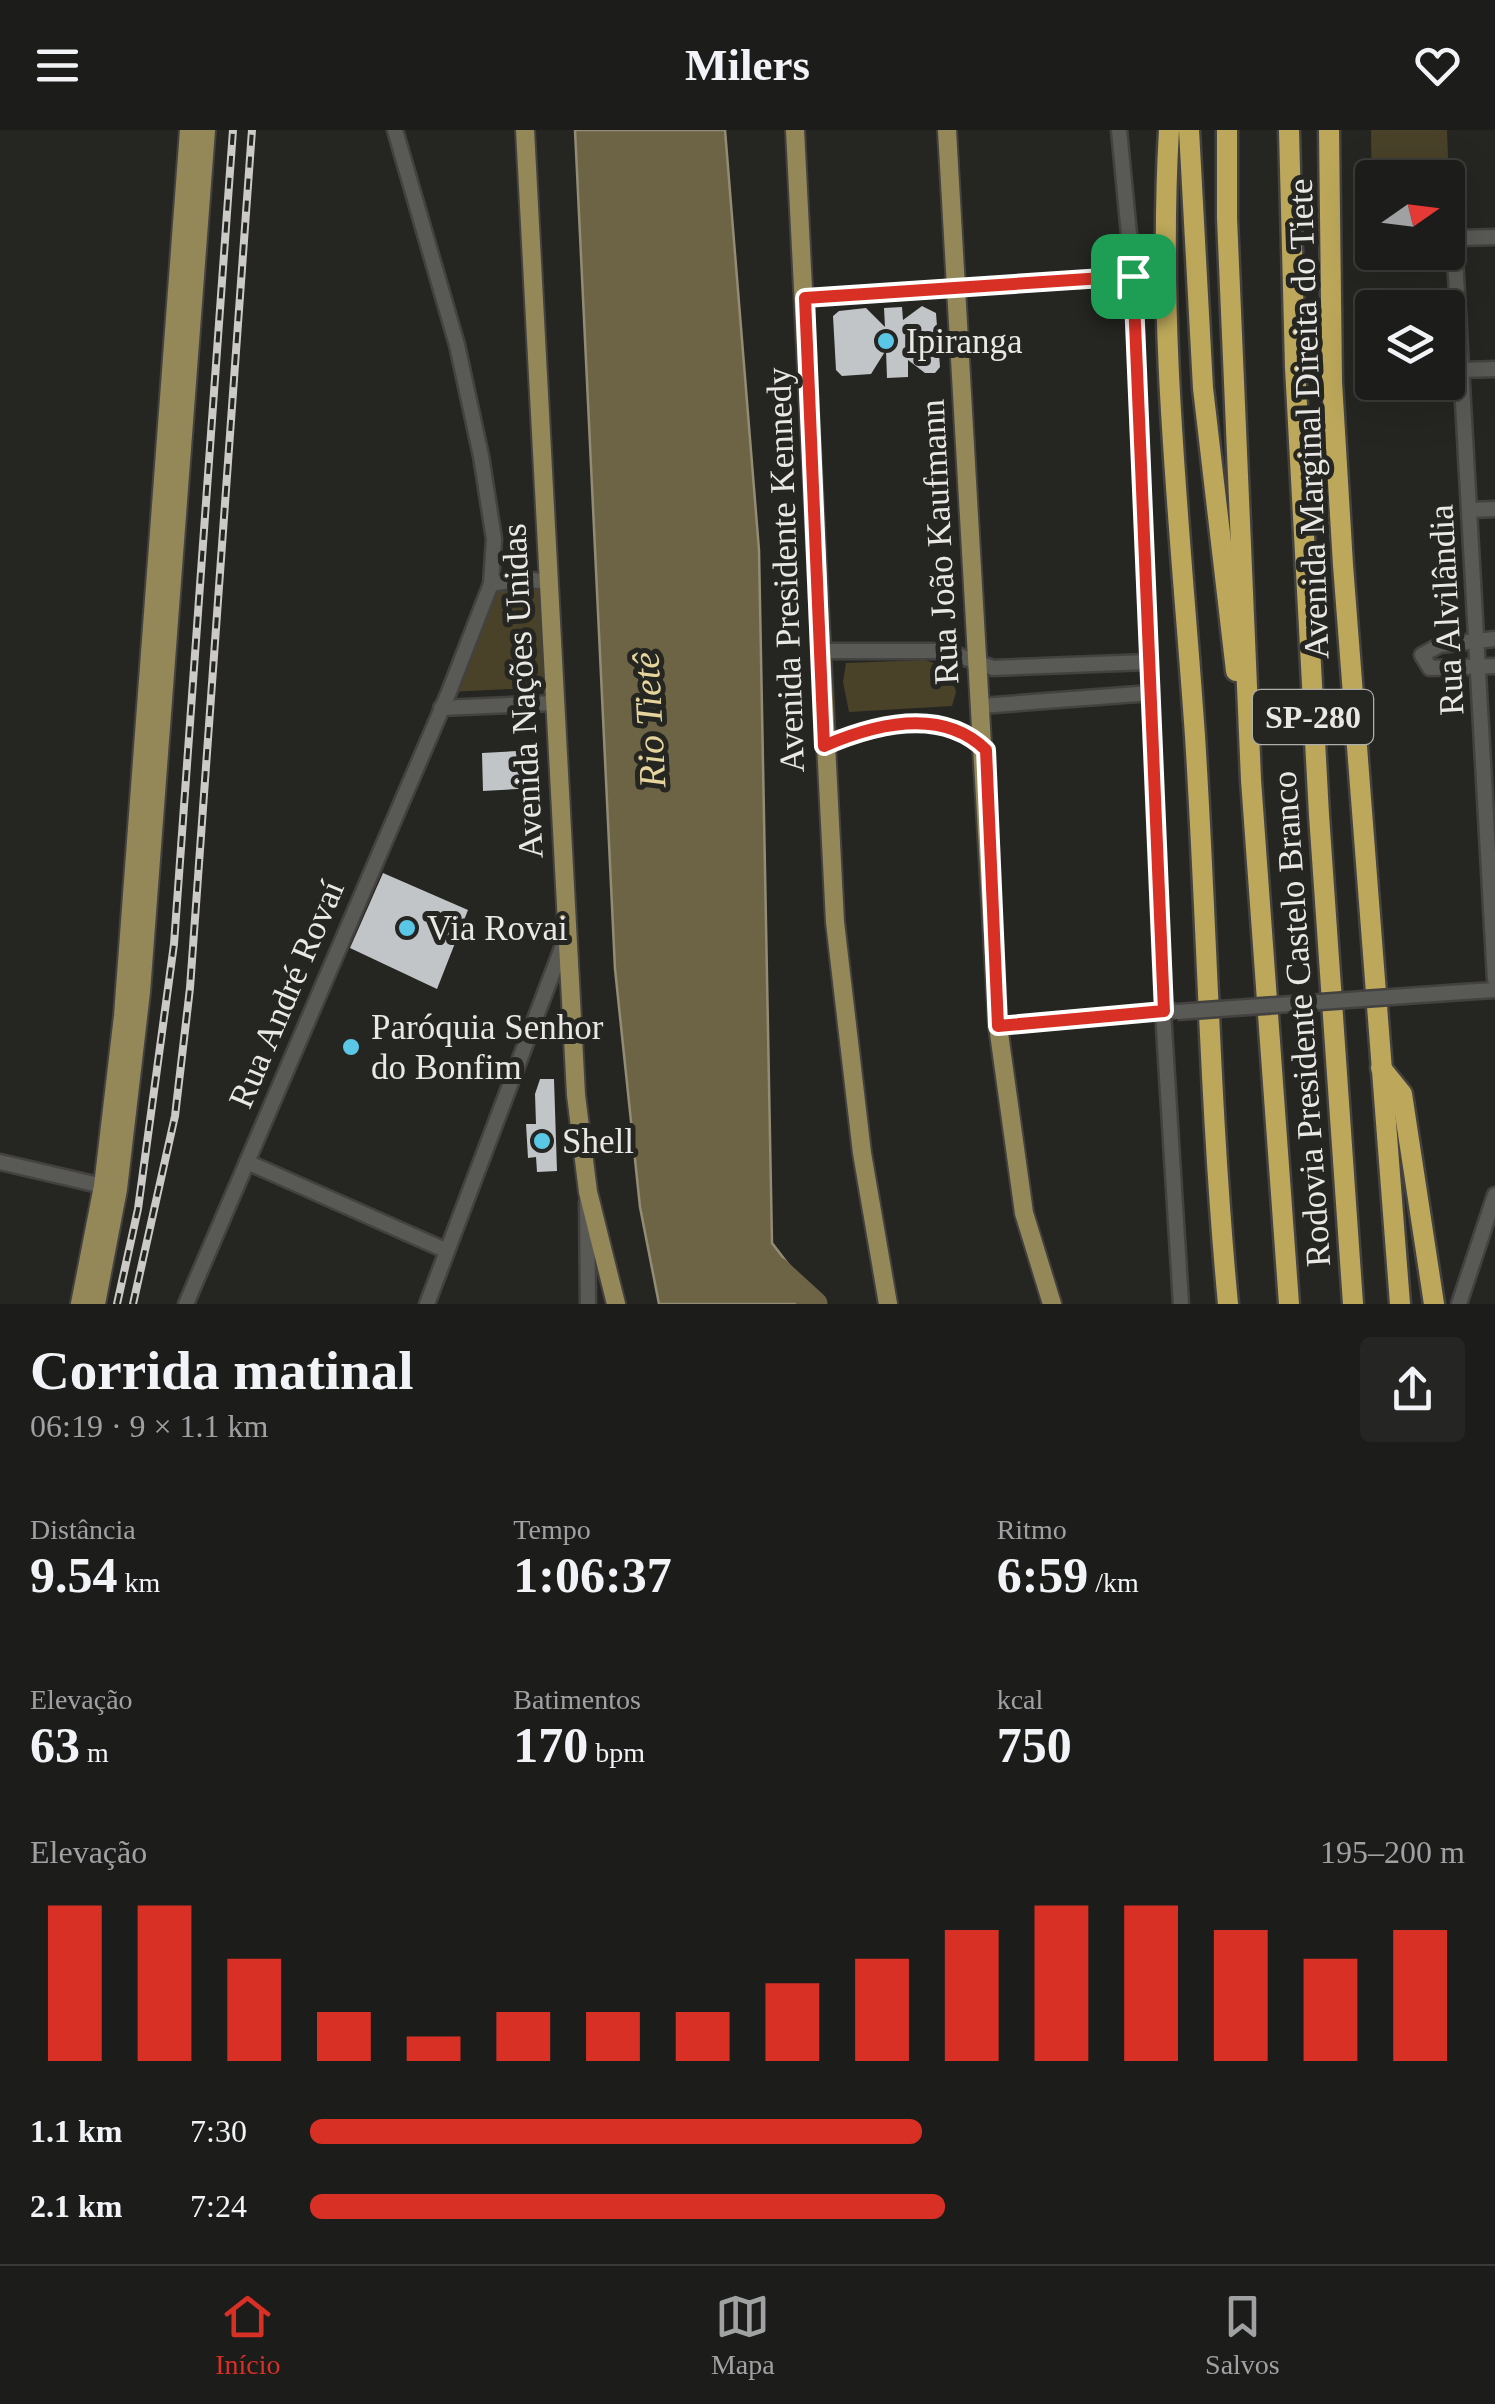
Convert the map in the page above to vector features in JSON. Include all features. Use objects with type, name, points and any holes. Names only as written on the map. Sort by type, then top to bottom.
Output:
[{"type":"highway","points":[[1168,130],[1169,407],[1194,728],[1210,1059],[1228,1304]]},
{"type":"highway","points":[[1190,130],[1202,388],[1251,780]]},
{"type":"highway","name":"Rodovia Presidente Castelo Branco","points":[[1227,130],[1227,218],[1251,780],[1289,1304]]},
{"type":"highway","name":"Rodovia Presidente Castelo Branco","points":[[1289,130],[1294,348],[1318,795],[1353,1304]]},
{"type":"highway","name":"Avenida Marginal Direita do Tiete","points":[[1329,130],[1333,400],[1400,1304]]},
{"type":"highway","points":[[1382,1068],[1402,1094],[1434,1304]]},
{"type":"main road","points":[[96,1304],[110,1187],[139,839],[190,130]]},
{"type":"main road","points":[[80,1304],[110,1187],[141,992],[206,130]]},
{"type":"main road","name":"Avenida Nações Unidas","points":[[525,130],[576,1096],[588,1192],[616,1304]]},
{"type":"main road","name":"Avenida Presidente Kennedy","points":[[795,130],[824,746],[848,1052],[888,1304]]},
{"type":"main road","name":"Rua João Kaufmann","points":[[947,130],[977,665],[986,750],[998,1026],[1020,1196],[1052,1304]]},
{"type":"street","name":"Rua André Rovaí","points":[[186,1304],[441,708],[490,584],[494,539],[458,345],[395,130]]},
{"type":"street","points":[[1119,130],[1133,276],[1148,662],[1170,1011],[1181,1304]]},
{"type":"street","name":"Rua Alvilândia","points":[[1458,290],[1456,258],[1460,238],[1495,237]]},
{"type":"street","points":[[805,298],[1133,276]]},
{"type":"street","points":[[1465,370],[1495,368]]},
{"type":"street","name":"Rua Alvilândia","points":[[1464,400],[1471,510],[1487,640],[1495,980]]},
{"type":"street","points":[[1471,510],[1495,509]]},
{"type":"street","points":[[490,584],[523,579],[548,582]]},
{"type":"street","points":[[1487,640],[1433,647],[1422,658],[1430,668],[1488,667]]},
{"type":"street","points":[[822,651],[946,651],[977,665],[1148,662]]},
{"type":"street","points":[[981,706],[1151,693]]},
{"type":"street","points":[[441,708],[555,703]]},
{"type":"street","points":[[824,746],[864,730],[935,724],[962,730],[986,750]]},
{"type":"street","points":[[427,1304],[567,936]]},
{"type":"street","points":[[998,1026],[1495,990]]},
{"type":"street","points":[[0,1162],[110,1187]]},
{"type":"street","points":[[246,1162],[445,1250]]},
{"type":"street","points":[[588,1192],[588,1304]]},
{"type":"street","points":[[1459,1304],[1495,1195]]},
{"type":"shaded area","points":[[1371,130],[1447,130],[1448,160],[1371,160]]},
{"type":"shaded area","points":[[549,582],[554,687],[449,692],[491,584]]},
{"type":"shaded area","points":[[925,660],[951,669],[956,692],[952,706],[849,712],[843,682],[846,663]]},
{"type":"water","name":"Rio Tietê","points":[[575,130],[725,130],[759,550],[772,1243],[805,1286],[795,1304],[659,1304],[640,1207],[615,969]]},
{"type":"building","name":"Ipiranga","points":[[922,306],[936,313],[940,367],[935,373],[925,373],[908,360],[908,377],[887,378],[886,350],[871,374],[842,376],[836,370],[833,316],[839,311],[866,308],[885,327],[884,308],[902,307],[903,320]]},
{"type":"building","points":[[534,750],[536,788],[483,791],[482,753]]},
{"type":"building","name":"Via Rovai","points":[[383,873],[468,910],[437,989],[350,948]]},
{"type":"building","name":"Shell","points":[[540,1079],[554,1079],[557,1171],[537,1172],[536,1157],[528,1158],[526,1124],[536,1124],[535,1094]]},
{"type":"waterway","points":[[778,1270],[815,1304]]},
{"type":"railway","points":[[117,1304],[138,1209],[174,944],[233,130]]},
{"type":"railway","points":[[133,1304],[175,1116],[190,988],[252,130]]},
{"type":"place","name":"Ipiranga","points":[[886,341]]},
{"type":"place","name":"Via Rovai","points":[[407,928]]},
{"type":"place","name":"Paróquia Senhor do Bonfim","points":[[351,1047]]},
{"type":"place","name":"Shell","points":[[542,1141]]},
{"type":"route","points":[[1133,276],[1164,1011],[998,1026],[986,750],[962,730],[935,724],[864,730],[824,746],[819,557],[805,298],[1133,276]]}]
